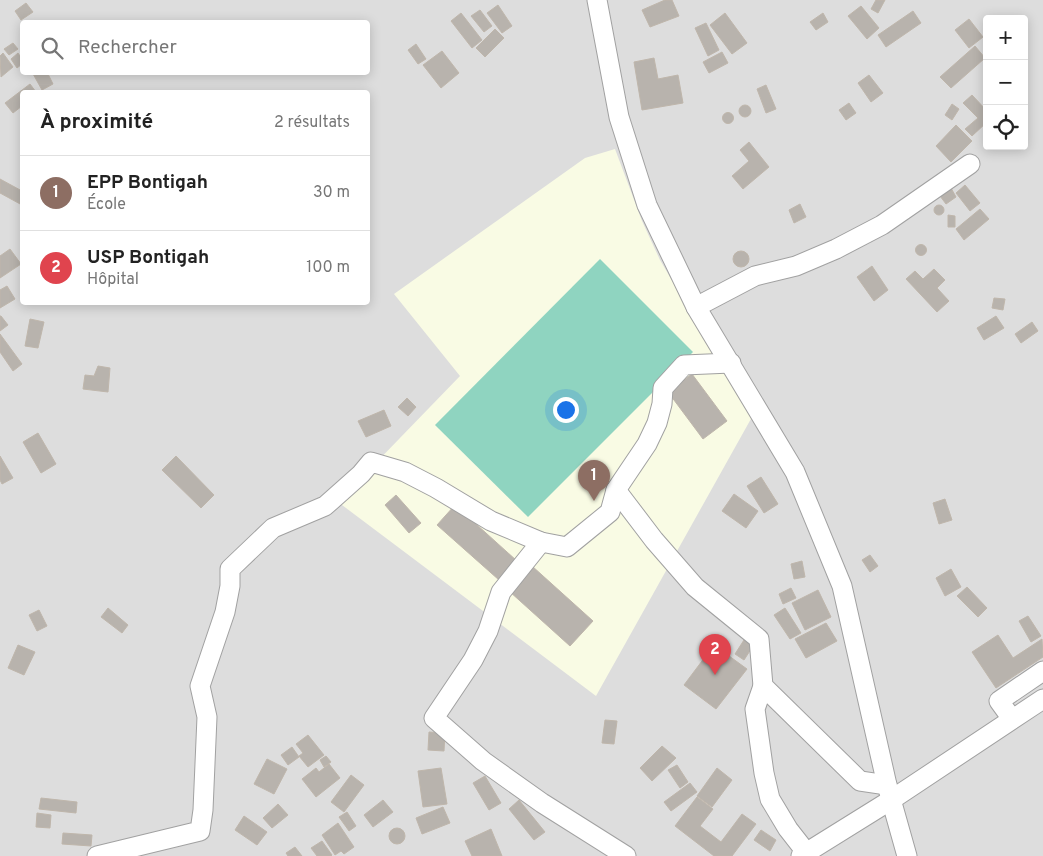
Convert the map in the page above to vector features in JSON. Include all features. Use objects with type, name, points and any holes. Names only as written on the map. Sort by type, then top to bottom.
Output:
[{"type":"street","points":[[597,0],[619,117],[647,204],[696,307],[795,472],[842,586],[889,792],[907,856]]},
{"type":"street","points":[[696,307],[756,276],[796,266],[836,249],[882,225],[970,164]]},
{"type":"street","points":[[97,856],[200,831],[203,810],[207,717],[200,686],[225,612],[230,586],[230,569],[273,528],[325,506],[372,462],[406,472],[492,521],[541,542],[567,548],[610,512],[616,490],[647,444],[657,423],[662,404],[663,388],[677,372],[684,365],[731,363]]},
{"type":"street","points":[[616,490],[654,540],[696,588],[759,639],[763,686],[755,710],[764,773],[770,799],[804,854],[889,792],[1012,719],[1043,698]]},
{"type":"street","points":[[541,542],[502,592],[488,631],[473,660],[434,718],[491,766],[542,803],[626,856]]},
{"type":"street","points":[[1012,719],[999,701],[1043,670]]},
{"type":"street","points":[[763,686],[860,781],[889,792]]},
{"type":"shaded area","points":[[0,0],[1043,0],[1043,856],[0,856]]},
{"type":"shaded area","points":[[615,149],[642,221],[660,260],[752,417],[596,696],[338,502],[460,376],[394,294],[585,158]]},
{"type":"green space","points":[[600,259],[693,352],[528,517],[435,425]]},
{"type":"building","points":[[665,0],[672,0],[679,16],[650,27],[642,10]]},
{"type":"building","points":[[876,0],[885,0],[878,13],[871,9]]},
{"type":"building","points":[[26,3],[33,12],[21,20],[15,11]]},
{"type":"building","points":[[498,5],[512,26],[502,33],[487,13]]},
{"type":"building","points":[[861,6],[879,28],[867,39],[848,16]]},
{"type":"building","points":[[480,10],[492,26],[484,32],[471,16]]},
{"type":"building","points":[[913,11],[921,23],[886,47],[878,35]]},
{"type":"building","points":[[461,13],[482,40],[472,48],[451,21]]},
{"type":"building","points":[[725,13],[747,43],[732,54],[710,25]]},
{"type":"building","points":[[823,13],[828,22],[816,30],[810,22]]},
{"type":"building","points":[[969,19],[983,37],[969,48],[955,30]]},
{"type":"building","points":[[706,23],[719,50],[708,56],[695,28]]},
{"type":"building","points":[[495,29],[504,38],[485,57],[476,48]]},
{"type":"building","points":[[13,43],[18,49],[9,55],[4,49]]},
{"type":"building","points":[[416,44],[426,59],[418,64],[408,50]]},
{"type":"building","points":[[975,46],[983,56],[983,60],[951,88],[940,77]]},
{"type":"building","points":[[442,51],[459,73],[441,88],[423,65]]},
{"type":"building","points":[[722,52],[728,63],[709,73],[703,62]]},
{"type":"building","points":[[3,53],[13,67],[1,77],[0,56]]},
{"type":"building","points":[[18,53],[20,56],[20,66],[17,68],[11,59]]},
{"type":"building","points":[[654,58],[658,79],[678,75],[683,103],[642,110],[634,62]]},
{"type":"building","points":[[34,75],[48,75],[53,84],[42,90]]},
{"type":"building","points":[[869,75],[883,93],[871,102],[858,83]]},
{"type":"building","points":[[30,84],[34,90],[22,90]]},
{"type":"building","points":[[766,85],[776,109],[766,113],[757,89]]},
{"type":"building","points":[[20,92],[20,108],[13,113],[5,103]]},
{"type":"building","points":[[972,95],[983,107],[983,126],[972,136],[965,129],[978,118],[963,103]]},
{"type":"building","points":[[849,103],[856,113],[846,120],[839,110]]},
{"type":"building","points":[[952,104],[959,109],[952,120],[945,115]]},
{"type":"building","points":[[743,105],[747,105],[751,111],[747,117],[743,117],[739,113],[739,109]]},
{"type":"building","points":[[728,112],[734,118],[728,124],[722,118]]},
{"type":"building","points":[[956,125],[972,141],[951,162],[936,146]]},
{"type":"building","points":[[749,142],[769,167],[743,189],[732,176],[749,161],[740,150]]},
{"type":"building","points":[[0,179],[20,190],[20,204],[0,193]]},
{"type":"building","points":[[965,185],[980,203],[970,211],[956,193]]},
{"type":"building","points":[[951,188],[956,197],[946,204],[940,196]]},
{"type":"building","points":[[800,204],[806,217],[794,223],[789,210]]},
{"type":"building","points":[[937,205],[941,205],[944,210],[943,214],[937,215],[934,212],[934,208]]},
{"type":"building","points":[[980,209],[989,219],[964,240],[956,229]]},
{"type":"building","points":[[948,215],[955,216],[955,227],[948,227]]},
{"type":"building","points":[[921,244],[927,250],[921,256],[915,250]]},
{"type":"building","points":[[10,249],[20,265],[0,278],[0,256]]},
{"type":"building","points":[[738,251],[744,251],[749,256],[747,265],[738,267],[733,262],[733,256]]},
{"type":"building","points":[[872,266],[888,290],[874,301],[857,277]]},
{"type":"building","points":[[934,269],[945,280],[937,288],[949,301],[937,312],[906,279],[915,271],[923,279]]},
{"type":"building","points":[[7,286],[15,299],[0,308],[0,290]]},
{"type":"building","points":[[994,298],[1005,299],[1003,310],[992,308]]},
{"type":"building","points":[[0,316],[8,325],[0,331]]},
{"type":"building","points":[[996,316],[1004,328],[984,340],[977,328]]},
{"type":"building","points":[[30,319],[44,322],[38,348],[25,346]]},
{"type":"building","points":[[1032,322],[1038,331],[1021,343],[1015,334]]},
{"type":"building","points":[[0,334],[22,364],[13,371],[0,352]]},
{"type":"building","points":[[98,366],[110,368],[108,392],[83,389],[85,375],[94,376]]},
{"type":"building","points":[[692,374],[727,421],[703,439],[668,392]]},
{"type":"building","points":[[407,398],[416,407],[408,416],[398,407]]},
{"type":"building","points":[[384,410],[391,426],[366,437],[358,421]]},
{"type":"building","points":[[38,433],[56,464],[41,473],[23,442]]},
{"type":"building","points":[[0,456],[13,478],[2,484],[0,480]]},
{"type":"building","points":[[176,456],[214,495],[201,508],[162,470]]},
{"type":"building","points":[[761,477],[778,504],[764,513],[747,486]]},
{"type":"building","points":[[734,494],[758,511],[746,528],[722,511]]},
{"type":"building","points":[[396,495],[421,523],[409,533],[385,505]]},
{"type":"building","points":[[945,499],[952,520],[939,524],[933,503]]},
{"type":"building","points":[[455,505],[517,561],[499,580],[437,525]]},
{"type":"building","points":[[870,555],[878,566],[870,572],[862,560]]},
{"type":"building","points":[[802,561],[805,577],[794,579],[791,564]]},
{"type":"building","points":[[532,566],[593,621],[570,646],[509,591]]},
{"type":"building","points":[[951,569],[961,587],[945,596],[936,578]]},
{"type":"building","points":[[967,587],[987,608],[978,617],[957,596]]},
{"type":"building","points":[[791,588],[796,598],[783,604],[779,594]]},
{"type":"building","points":[[818,590],[831,617],[805,630],[792,603]]},
{"type":"building","points":[[108,608],[128,625],[122,633],[101,617]]},
{"type":"building","points":[[785,608],[801,633],[790,639],[774,615]]},
{"type":"building","points":[[39,610],[47,626],[37,631],[29,615]]},
{"type":"building","points":[[1028,616],[1041,636],[1031,642],[1019,621]]},
{"type":"building","points":[[826,623],[837,641],[806,658],[795,639]]},
{"type":"building","points":[[998,635],[1013,658],[1042,639],[1043,657],[996,688],[972,652]]},
{"type":"building","points":[[744,640],[753,646],[744,660],[735,654]]},
{"type":"building","points":[[18,645],[35,652],[24,675],[8,668]]},
{"type":"building","points":[[714,645],[747,669],[716,709],[684,685]]},
{"type":"building","points":[[605,720],[617,721],[614,744],[602,743]]},
{"type":"building","points":[[429,732],[445,733],[444,751],[428,750]]},
{"type":"building","points":[[308,735],[324,755],[308,767],[299,756],[303,753],[296,744]]},
{"type":"building","points":[[662,746],[676,758],[652,781],[640,768]]},
{"type":"building","points":[[292,747],[299,757],[288,765],[281,755]]},
{"type":"building","points":[[326,756],[331,762],[324,767],[320,760]]},
{"type":"building","points":[[267,759],[287,769],[274,794],[254,784]]},
{"type":"building","points":[[329,764],[340,778],[316,797],[302,779],[316,768],[319,772]]},
{"type":"building","points":[[677,765],[688,782],[680,788],[668,770]]},
{"type":"building","points":[[441,768],[447,804],[423,807],[418,771]]},
{"type":"building","points":[[717,768],[732,780],[712,807],[697,796]]},
{"type":"building","points":[[351,775],[364,785],[344,812],[331,802]]},
{"type":"building","points":[[485,776],[501,803],[489,810],[473,783]]},
{"type":"building","points":[[690,783],[697,792],[671,811],[664,802]]},
{"type":"building","points":[[697,797],[713,809],[700,826],[721,842],[742,814],[756,824],[732,856],[714,856],[675,826]]},
{"type":"building","points":[[41,798],[77,802],[76,813],[39,809]]},
{"type":"building","points":[[383,800],[393,812],[373,827],[364,815]]},
{"type":"building","points":[[519,800],[545,832],[534,840],[509,809]]},
{"type":"building","points":[[278,804],[288,815],[272,828],[263,818]]},
{"type":"building","points":[[443,807],[450,823],[422,834],[416,818]]},
{"type":"building","points":[[347,812],[356,826],[349,831],[339,817]]},
{"type":"building","points":[[37,813],[51,815],[50,828],[36,827]]},
{"type":"building","points":[[244,816],[267,832],[257,845],[235,830]]},
{"type":"building","points":[[338,823],[354,847],[344,854],[341,851],[335,855],[322,835]]},
{"type":"building","points":[[397,828],[403,830],[405,836],[403,842],[397,844],[391,842],[389,836],[391,830]]},
{"type":"building","points":[[491,829],[502,856],[472,856],[465,841]]},
{"type":"building","points":[[761,830],[776,840],[770,851],[754,840]]},
{"type":"building","points":[[63,833],[92,835],[91,846],[62,844]]},
{"type":"building","points":[[322,841],[331,856],[317,856],[311,848]]},
{"type":"building","points":[[295,847],[302,856],[288,856],[286,853]]},
{"type":"place","name":"EPP Bontigah","points":[[594,501]]},
{"type":"place","name":"USP Bontigah","points":[[715,675]]}]
